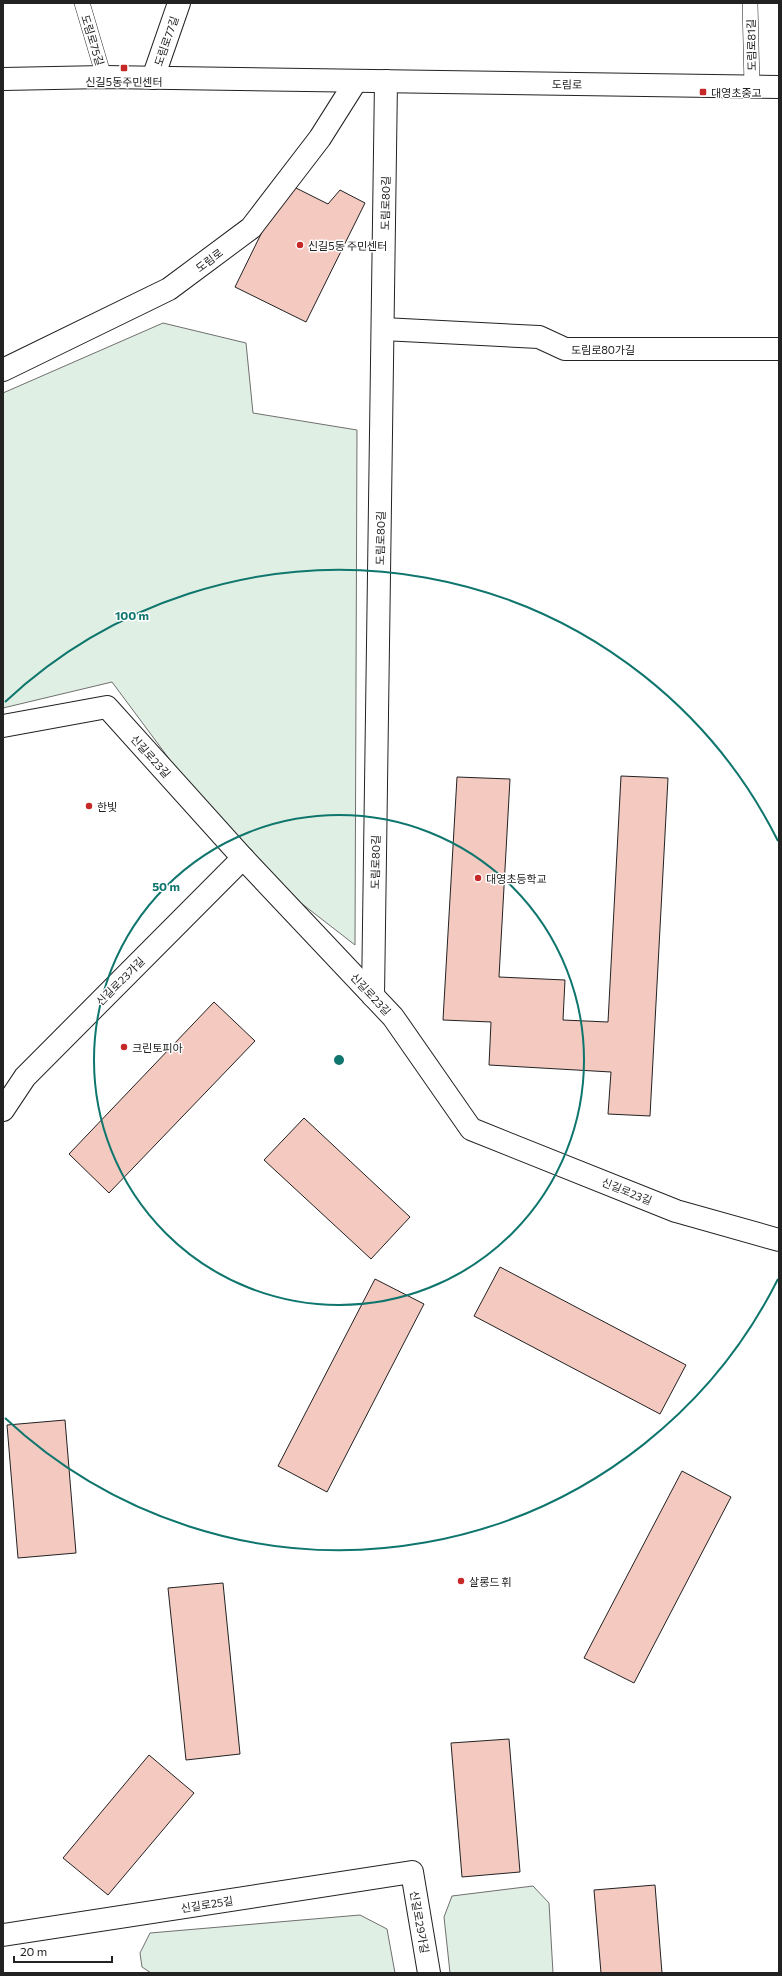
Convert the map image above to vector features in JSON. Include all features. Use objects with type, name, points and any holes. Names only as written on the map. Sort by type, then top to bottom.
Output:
[{"type":"street","name":"도림로77길","points":[[153,78],[179,3]]},
{"type":"street","name":"도림로","points":[[3,78],[104,77],[779,87]]},
{"type":"street","name":"도림로","points":[[3,370],[169,289],[251,228],[320,138],[356,81]]},
{"type":"street","name":"도림로80길","points":[[374,996],[386,81]]},
{"type":"street","name":"도림로80가길","points":[[383,329],[539,337],[565,350],[779,349]]},
{"type":"street","name":"신길로23길","points":[[3,726],[107,706],[243,858],[393,1017],[471,1129],[676,1211],[779,1240]]},
{"type":"street","name":"신길로23가길","points":[[3,1110],[25,1076],[243,858]]},
{"type":"street","name":"신길로25길","points":[[3,1935],[412,1872]]},
{"type":"street","name":"신길로29가길","points":[[412,1872],[429,1973]]},
{"type":"lane","name":"도림로75길","points":[[82,3],[104,77]]},
{"type":"lane","name":"도림로81길","points":[[750,3],[752,86]]},
{"type":"green space","points":[[163,323],[246,343],[253,413],[357,430],[355,945],[243,858],[112,682],[3,708],[3,393]]},
{"type":"green space","points":[[533,1886],[549,1903],[553,1973],[450,1973],[444,1917],[452,1896]]},
{"type":"green space","points":[[360,1915],[387,1929],[395,1973],[151,1973],[142,1967],[140,1953],[150,1933]]},
{"type":"building","name":"신길5동 주민센터","points":[[286,183],[328,204],[340,190],[365,203],[306,322],[235,287]]},
{"type":"building","name":"대영초등학교","points":[[621,776],[668,778],[650,1116],[608,1114],[611,1072],[489,1065],[491,1022],[443,1020],[457,777],[510,779],[499,977],[565,980],[563,1020],[608,1022]]},
{"type":"building","points":[[214,1002],[255,1041],[109,1193],[69,1154]]},
{"type":"building","points":[[304,1118],[410,1217],[371,1259],[264,1160]]},
{"type":"building","points":[[500,1267],[686,1365],[660,1414],[474,1316]]},
{"type":"building","points":[[375,1279],[424,1304],[327,1492],[278,1466]]},
{"type":"building","points":[[65,1420],[76,1553],[18,1558],[7,1425]]},
{"type":"building","points":[[682,1471],[731,1497],[634,1683],[584,1658]]},
{"type":"building","points":[[223,1583],[240,1754],[186,1760],[168,1588]]},
{"type":"building","points":[[509,1739],[520,1872],[462,1877],[451,1743]]},
{"type":"building","points":[[149,1755],[194,1793],[108,1895],[63,1858]]},
{"type":"building","points":[[655,1885],[662,1973],[601,1973],[594,1890]]},
{"type":"place","name":"신길5동주민센터","points":[[124,68]]},
{"type":"place","name":"대영초중고","points":[[703,92]]},
{"type":"place","name":"신길5동 주민센터","points":[[300,245]]},
{"type":"place","name":"한빛","points":[[89,806]]},
{"type":"place","name":"대영초등학교","points":[[478,878]]},
{"type":"place","name":"크린토피아","points":[[124,1047]]},
{"type":"place","name":"살롱드 휘","points":[[461,1581]]}]
